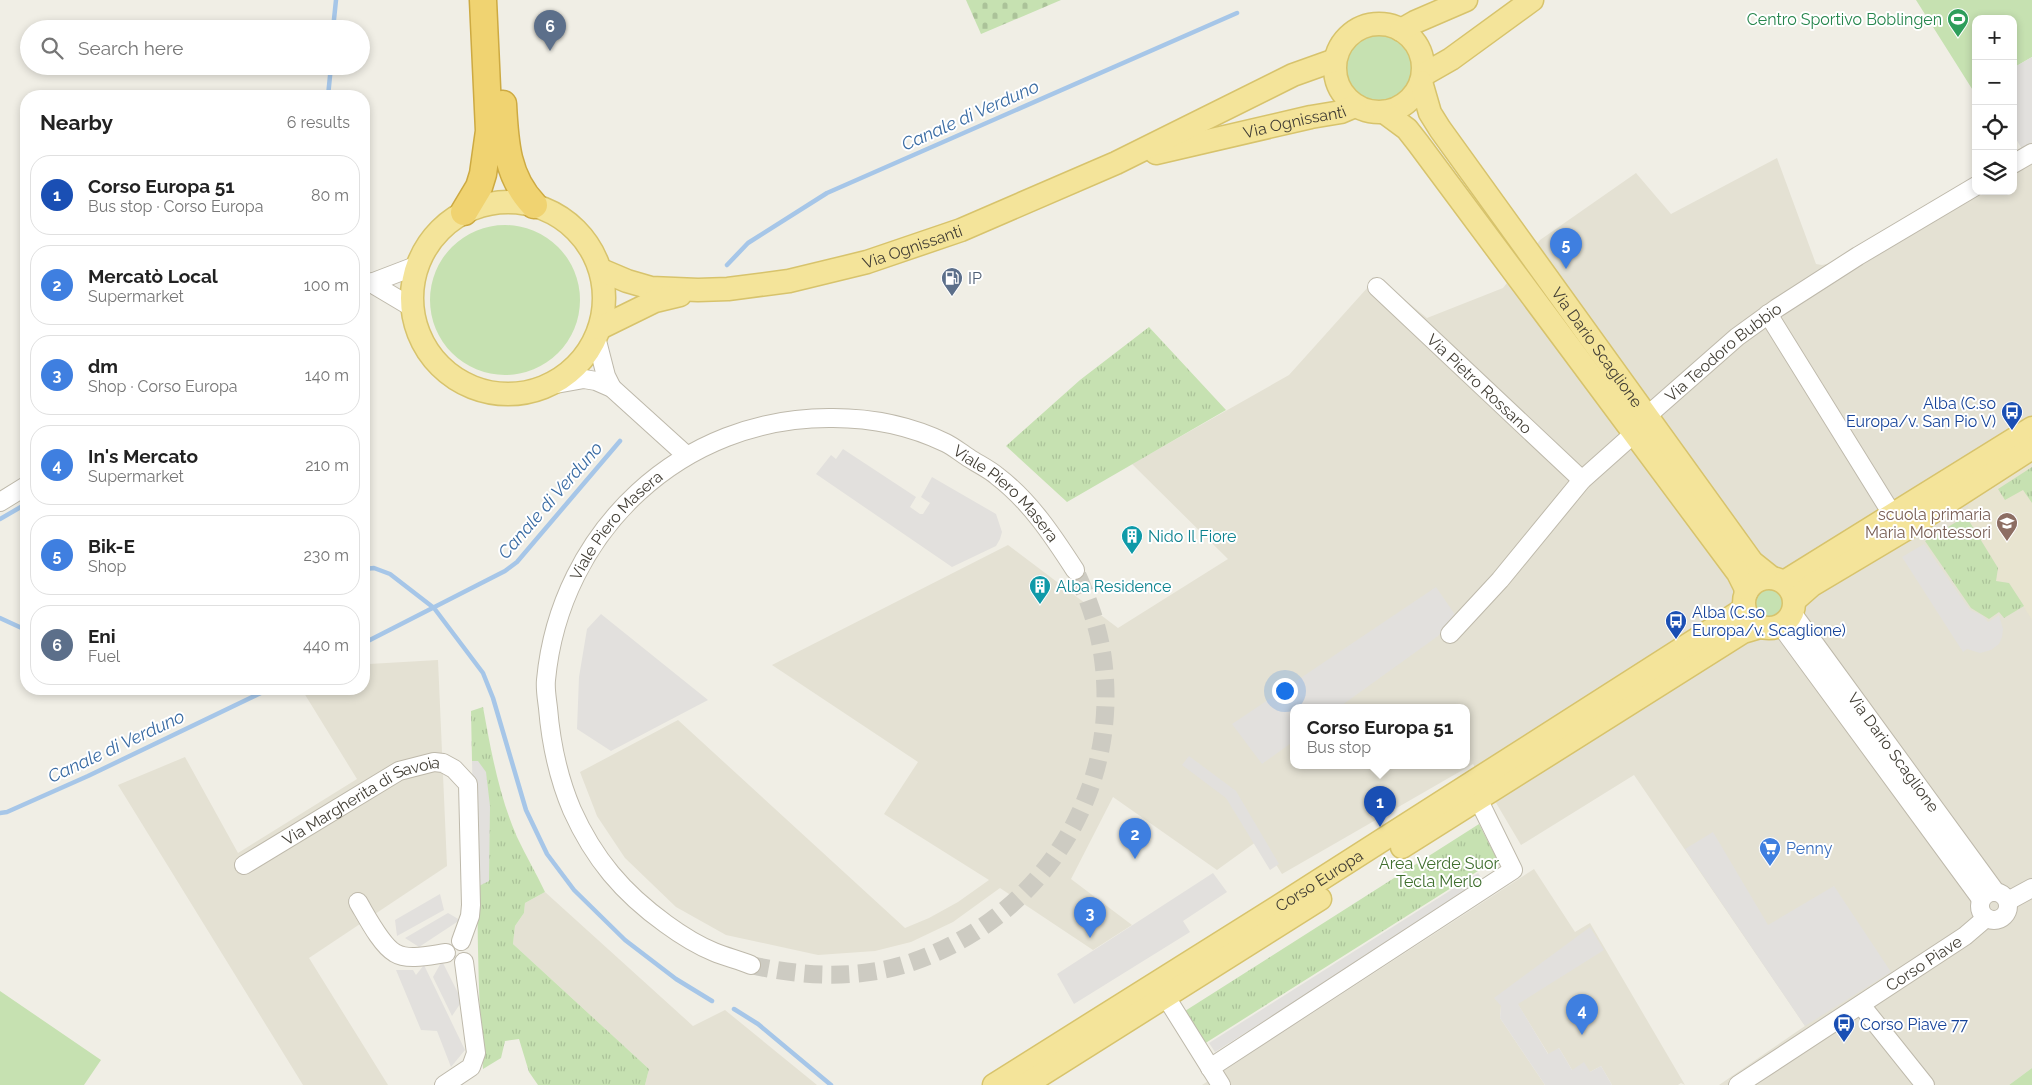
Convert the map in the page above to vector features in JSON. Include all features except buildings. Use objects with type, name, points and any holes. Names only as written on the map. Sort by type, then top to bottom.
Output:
[{"type":"highway","points":[[464,212],[483,174],[489,131],[483,0]]},
{"type":"highway","points":[[499,0],[504,131],[511,171],[522,192],[534,205]]},
{"type":"main road","points":[[1402,30],[1414,22],[1466,0]]},
{"type":"main road","points":[[1422,79],[1532,0]]},
{"type":"main road","points":[[1370,24],[1388,25],[1402,30],[1412,38],[1419,49],[1423,62],[1422,79],[1415,94],[1396,109],[1384,112],[1369,111],[1355,106],[1345,97],[1338,86],[1334,74],[1335,60],[1343,41],[1360,28],[1370,24]]},
{"type":"main road","name":"Via Ognissanti","points":[[600,270],[651,288],[698,290],[728,289],[789,281],[867,262],[961,230],[1116,163],[1293,75],[1335,60]]},
{"type":"main road","name":"Via Dario Scaglione","points":[[1384,112],[1407,129],[1640,424],[1752,562],[1781,605],[1753,623],[1745,601],[1745,587],[1738,573],[1640,424],[1440,129],[1430,113],[1422,79]]},
{"type":"main road","name":"Via Ognissanti","points":[[1116,163],[1311,117],[1341,112],[1355,106]]},
{"type":"main road","points":[[520,202],[534,205],[550,211],[576,230],[595,255],[600,270],[604,299],[598,333],[591,347],[579,363],[563,376],[545,386],[531,391],[502,393],[487,391],[459,380],[436,361],[428,349],[415,322],[413,308],[413,286],[418,265],[436,234],[464,212],[492,203],[520,202]]},
{"type":"main road","name":"Via Ognissanti","points":[[598,333],[655,301],[698,290]]},
{"type":"main road","name":"Corso Europa","points":[[1025,1085],[1744,632],[1781,605],[1892,514],[2032,428]]},
{"type":"main road","name":"Corso Europa","points":[[1781,605],[1906,529],[2032,448]]},
{"type":"main road","name":"Corso Europa","points":[[994,1085],[1279,906],[1745,601],[1756,582],[1781,605]]},
{"type":"street","points":[[2017,162],[2032,153]]},
{"type":"street","name":"Via Teodoro Bubbio","points":[[1450,634],[1500,580],[1582,480],[1640,424],[1737,337],[1768,314],[1858,256],[1972,188]]},
{"type":"street","points":[[370,281],[418,265]]},
{"type":"street","points":[[370,283],[413,308]]},
{"type":"street","name":"Via Pietro Rossano","points":[[1377,287],[1582,480]]},
{"type":"street","points":[[1768,314],[1892,514]]},
{"type":"street","points":[[598,333],[606,376],[612,388]]},
{"type":"street","points":[[545,386],[584,379],[596,381],[612,388],[686,455]]},
{"type":"street","name":"Viale Piero Masera","points":[[751,964],[713,952],[683,937],[637,903],[610,874],[595,853],[562,788],[550,736],[546,682],[554,628],[573,577],[602,531],[640,490],[686,455],[706,444],[758,425],[809,417],[869,419],[907,429],[946,443],[997,476],[1032,509],[1051,533],[1075,570]]},
{"type":"street","points":[[0,502],[20,490]]},
{"type":"street","name":"Via Dario Scaglione","points":[[1781,605],[1995,897]]},
{"type":"street","name":"Via Margherita di Savoia","points":[[244,865],[399,771],[434,762],[443,763],[454,769],[468,784],[471,905],[470,916],[461,941]]},
{"type":"street","points":[[1210,1068],[1513,870],[1482,807]]},
{"type":"street","name":"Corso Piave","points":[[1995,897],[2032,888]]},
{"type":"street","points":[[1986,918],[1981,911],[1995,897]]},
{"type":"street","name":"Corso Piave","points":[[1738,1085],[1965,936],[1986,918],[1994,920],[2003,918],[2008,910],[1995,897]]},
{"type":"street","points":[[358,902],[376,932],[388,948],[396,954],[408,956],[446,953]]},
{"type":"street","points":[[444,1085],[471,1067],[476,1053],[464,962],[468,956],[468,949],[461,941],[450,943],[446,953],[447,957],[452,963],[464,962]]},
{"type":"street","points":[[1166,997],[1221,1085]]},
{"type":"street","points":[[1861,1005],[1925,1085]]},
{"type":"shaded area","points":[[2032,57],[2032,142],[2022,149],[2017,141],[2017,66]]},
{"type":"shaded area","points":[[2032,142],[2032,1068],[2009,1085],[1719,1085],[1805,1026],[1634,775],[1521,845],[1473,764],[1470,766],[1470,704],[1290,704],[1290,769],[1464,769],[1282,874],[1260,839],[1217,870],[1113,797],[1071,879],[1132,925],[1093,950],[1000,888],[953,922],[911,942],[875,951],[818,955],[726,935],[676,907],[625,858],[597,816],[580,772],[678,720],[905,928],[929,918],[958,902],[989,880],[884,814],[918,762],[772,665],[1008,545],[1118,628],[1228,559],[1132,464],[1289,375],[1377,277],[1427,318],[1503,288],[1540,240],[1636,173],[1671,214],[1777,158],[1816,264],[1822,265],[1835,262],[1972,178],[1972,195],[2017,195],[2017,151]]},
{"type":"shaded area","points":[[843,449],[916,497],[910,507],[920,514],[923,514],[930,503],[921,497],[932,477],[996,514],[1002,532],[996,546],[952,567],[816,474],[831,455],[836,459]]},
{"type":"shaded area","name":"scuola primaria Maria Montessori","points":[[2032,462],[2032,620],[2009,583],[1996,581],[1998,568],[1966,516],[1969,503]]},
{"type":"shaded area","points":[[1924,544],[1970,610],[1983,616],[1988,622],[1999,615],[2003,629],[2002,637],[1999,644],[1991,650],[1980,653],[1967,649],[1963,652],[1902,557]]},
{"type":"shaded area","points":[[1436,587],[1456,616],[1438,636],[1344,704],[1290,704],[1290,744],[1262,764],[1232,724]]},
{"type":"shaded area","points":[[601,614],[708,700],[611,751],[577,729],[579,677],[587,629]]},
{"type":"shaded area","points":[[438,660],[447,866],[309,958],[388,1085],[303,1085],[118,785],[185,757],[238,853],[357,779],[305,695],[370,695],[370,664]]},
{"type":"shaded area","points":[[1189,756],[1236,791],[1279,864],[1270,870],[1226,798],[1182,765]]},
{"type":"shaded area","points":[[472,761],[478,761],[486,772],[490,806],[489,881],[475,888]]},
{"type":"shaded area","points":[[1713,832],[1768,925],[1834,886],[1891,972],[1805,1026],[1685,849]]},
{"type":"shaded area","points":[[1534,869],[1575,932],[1590,923],[1685,1085],[1681,1083],[1678,1085],[1612,1085],[1601,1066],[1590,1072],[1572,1070],[1559,1048],[1549,1055],[1517,1003],[1603,950],[1501,1006],[1500,1018],[1545,1085],[1202,1085]]},
{"type":"shaded area","points":[[1213,873],[1227,892],[1183,921],[1190,932],[1074,1004],[1057,974]]},
{"type":"shaded area","points":[[1478,873],[1484,882],[1215,1052],[1209,1043]]},
{"type":"shaded area","points":[[545,892],[693,1026],[725,1010],[817,1085],[645,1085],[649,1069],[513,944],[515,926],[524,913],[525,903]]},
{"type":"shaded area","points":[[440,894],[444,910],[397,936],[395,920]]},
{"type":"shaded area","points":[[448,913],[460,920],[419,947],[405,938]]},
{"type":"shaded area","points":[[1590,927],[1604,950],[1518,1004],[1548,1054],[1559,1048],[1572,1070],[1584,1062],[1590,1072],[1601,1066],[1612,1085],[1545,1085],[1500,1018],[1501,1006],[1494,998]]},
{"type":"shaded area","points":[[442,961],[462,1001],[452,1016],[433,977]]},
{"type":"shaded area","points":[[424,965],[465,1050],[451,1067],[437,1031],[421,1030],[396,970],[413,970],[416,975]]},
{"type":"green space","points":[[966,0],[1061,0],[981,34]]},
{"type":"green space","name":"Centro Sportivo Boblingen","points":[[1916,0],[2032,0],[2032,57],[2017,66],[2017,15],[1972,15],[1972,89]]},
{"type":"green space","points":[[1372,35],[1386,35],[1398,40],[1407,49],[1412,61],[1410,81],[1403,92],[1386,101],[1372,101],[1360,96],[1351,87],[1346,75],[1346,61],[1351,49],[1360,40]]},
{"type":"green space","points":[[505,225],[520,226],[534,231],[558,247],[574,271],[579,285],[579,315],[574,329],[558,353],[534,369],[520,374],[505,375],[490,374],[476,369],[452,353],[436,329],[431,315],[430,300],[431,285],[436,271],[452,247],[476,231],[490,226]]},
{"type":"green space","points":[[1149,327],[1226,410],[1067,502],[1006,446],[1080,380]]},
{"type":"green space","points":[[2032,467],[2032,503],[2023,490],[2005,500],[1998,489]]},
{"type":"green space","points":[[1966,516],[1998,568],[1996,581],[2009,583],[2024,606],[2004,618],[1999,612],[1989,619],[1971,608],[1925,541]]},
{"type":"green space","points":[[1769,589],[1779,593],[1783,603],[1779,613],[1769,617],[1759,613],[1755,603],[1759,593]]},
{"type":"green space","points":[[483,707],[505,806],[517,837],[545,892],[525,903],[524,913],[515,926],[513,944],[649,1069],[645,1085],[538,1085],[529,1072],[519,1039],[505,1041],[501,1058],[483,1069],[478,953],[478,761],[472,761],[471,711]]},
{"type":"green space","name":"Area Verde Suor Tecla Merlo","points":[[1479,824],[1497,859],[1204,1044],[1185,1011]]},
{"type":"green space","points":[[0,991],[101,1060],[84,1085],[0,1085]]},
{"type":"green space","points":[[2032,1068],[2032,1085],[2009,1085]]},
{"type":"waterway","points":[[334,20],[336,0]]},
{"type":"waterway","name":"Canale di Verduno","points":[[727,265],[748,243],[827,193],[1237,13]]},
{"type":"waterway","points":[[329,90],[330,75]]},
{"type":"waterway","name":"Canale di Verduno","points":[[370,640],[505,571],[517,562],[620,441]]},
{"type":"waterway","points":[[0,519],[20,507]]},
{"type":"waterway","points":[[370,568],[390,574],[434,608],[483,673],[493,698],[526,810],[547,854],[574,890],[625,940],[676,979],[712,1001]]},
{"type":"waterway","points":[[0,618],[20,627]]},
{"type":"waterway","name":"Canale di Verduno","points":[[0,813],[7,812],[88,776],[257,695]]},
{"type":"waterway","points":[[734,1009],[758,1024],[831,1085]]},
{"type":"tunnel","points":[[751,965],[792,972],[833,975],[854,974],[895,967],[915,961],[960,941],[1000,914],[1035,881],[1063,844],[1085,802],[1099,757],[1105,709],[1103,659],[1099,636],[1089,602],[1075,570]]},
{"type":"place","name":"Centro Sportivo Boblingen","points":[[1958,38]]},
{"type":"place","name":"Eni","points":[[550,51]]},
{"type":"place","name":"Bik-E","points":[[1566,269]]},
{"type":"place","name":"IP","points":[[952,297]]},
{"type":"place","name":"Alba (C.so Europa/v. San Pio V)","points":[[2012,431]]},
{"type":"place","name":"scuola primaria Maria Montessori","points":[[2007,542]]},
{"type":"place","name":"Nido Il Fiore","points":[[1132,555]]},
{"type":"place","name":"Alba Residence","points":[[1040,605]]},
{"type":"place","name":"Alba (C.so Europa/v. Scaglione)","points":[[1676,640]]},
{"type":"place","name":"Corso Europa 51","points":[[1380,827]]},
{"type":"place","name":"Mercatò Local","points":[[1135,859]]},
{"type":"place","name":"Penny","points":[[1770,867]]},
{"type":"place","name":"dm","points":[[1090,938]]},
{"type":"place","name":"In's Mercato","points":[[1582,1035]]},
{"type":"place","name":"Corso Piave 77","points":[[1844,1043]]}]
